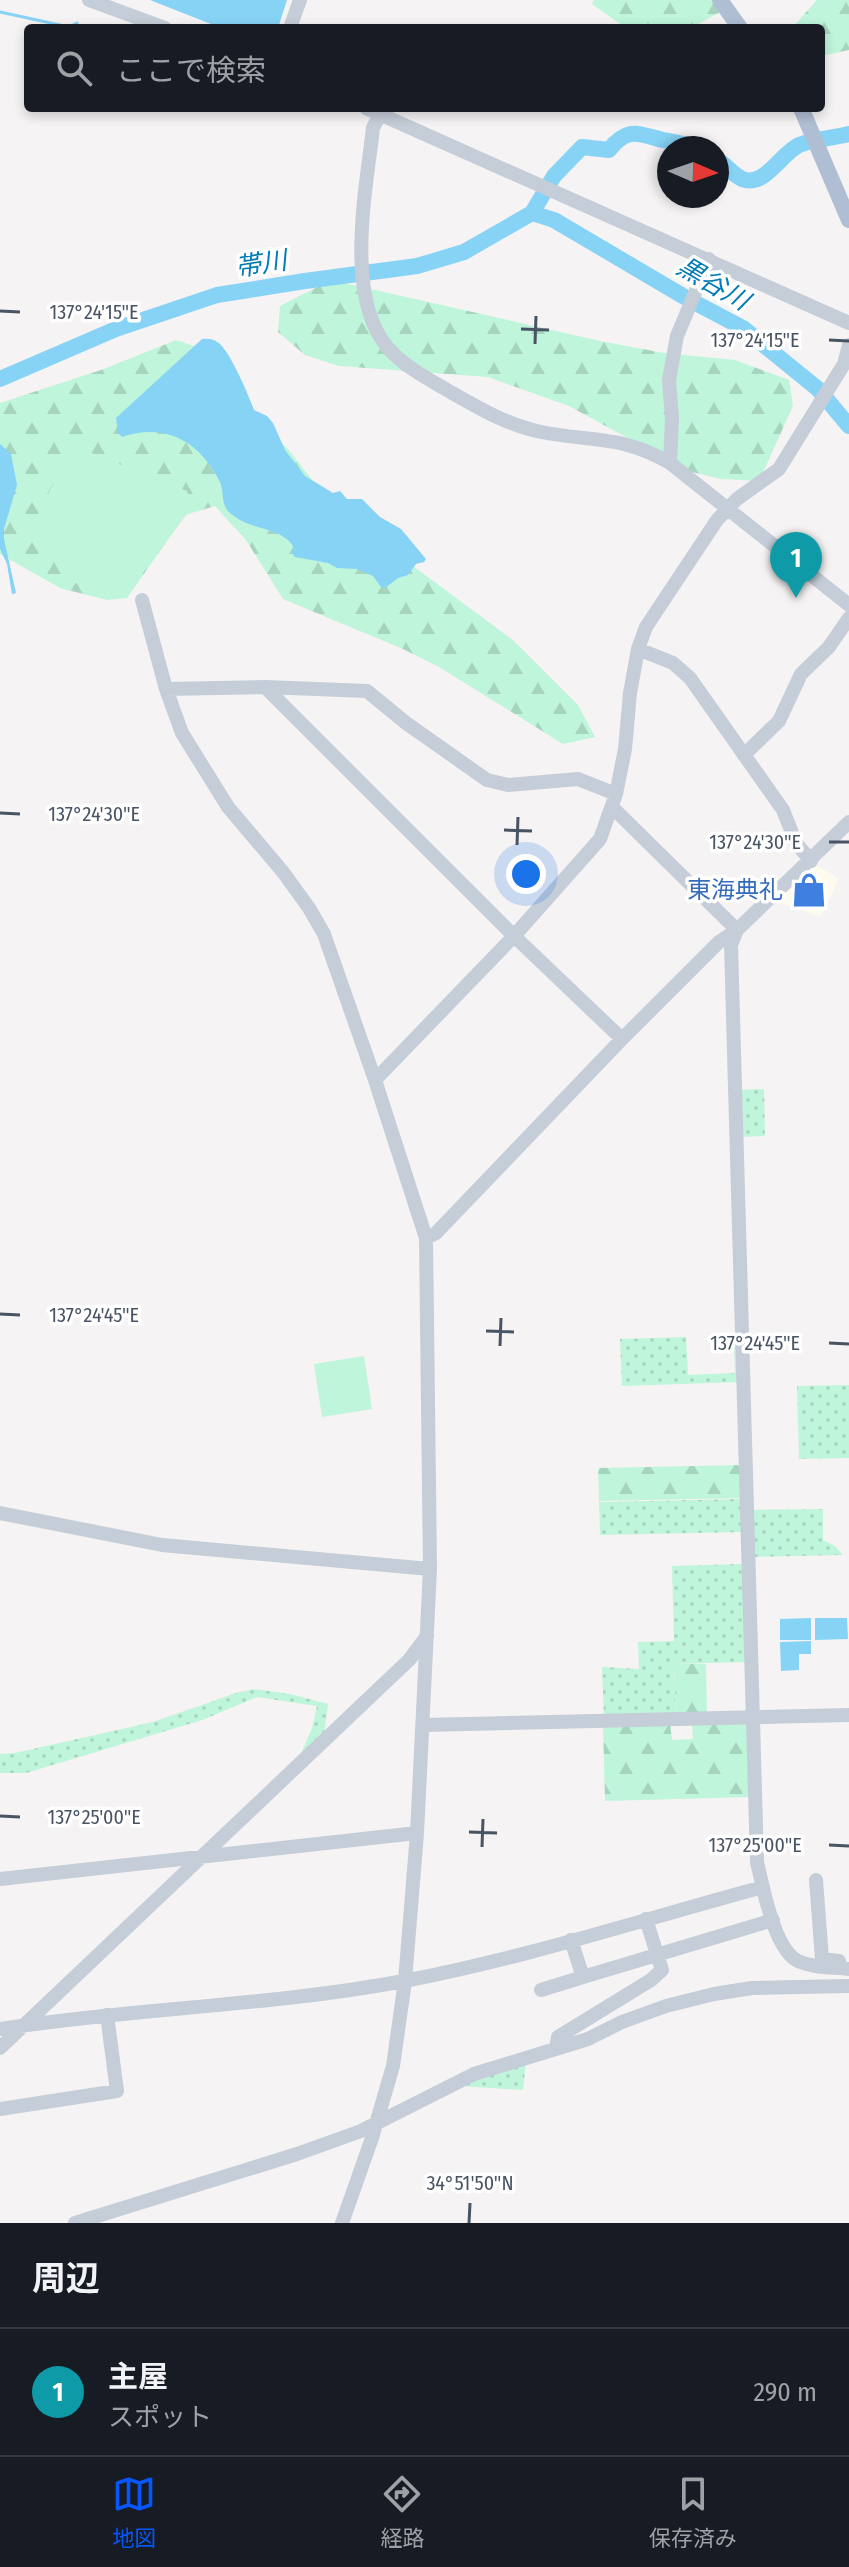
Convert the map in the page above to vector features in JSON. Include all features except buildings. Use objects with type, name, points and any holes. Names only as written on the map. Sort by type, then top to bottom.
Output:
[{"type":"main road","points":[[720,0],[737,24]]},
{"type":"main road","points":[[803,112],[849,220]]},
{"type":"street","points":[[89,0],[154,24]]},
{"type":"street","points":[[291,24],[300,0]]},
{"type":"street","points":[[375,112],[849,323]]},
{"type":"street","points":[[380,114],[373,128],[360,261],[369,308],[379,335],[397,357],[419,374],[473,405],[529,429],[631,444],[670,463],[849,605]]},
{"type":"street","points":[[670,463],[672,419],[669,380],[677,336],[709,259]]},
{"type":"street","points":[[375,1080],[514,936],[600,839],[614,800],[638,649],[646,627],[708,532],[728,508],[779,469],[844,364],[849,345]]},
{"type":"street","points":[[142,600],[166,689],[182,733],[228,807],[283,872],[324,934],[426,1238],[430,1569],[417,1833],[405,1981],[393,2066],[342,2223]]},
{"type":"street","points":[[744,755],[779,721],[801,674],[829,647],[849,618]]},
{"type":"street","points":[[638,649],[673,663],[690,678],[783,810],[796,843],[811,861]]},
{"type":"street","points":[[166,689],[265,687],[367,691],[406,723],[487,780],[508,785],[578,779],[614,800],[737,930]]},
{"type":"street","points":[[265,687],[514,936],[622,1039]]},
{"type":"street","points":[[426,1238],[436,1233],[719,942],[737,930],[849,822]]},
{"type":"street","points":[[737,930],[731,945],[756,1854],[763,1887],[783,1945],[794,1958],[810,1965],[849,1969]]},
{"type":"street","points":[[0,1513],[162,1545],[430,1569]]},
{"type":"street","points":[[0,2048],[409,1660],[427,1636]]},
{"type":"street","points":[[423,1725],[849,1715]]},
{"type":"street","points":[[0,1879],[417,1833]]},
{"type":"street","points":[[816,1880],[822,1959],[849,1962]]},
{"type":"street","points":[[0,2029],[309,1995],[405,1981],[571,1940],[763,1887]]},
{"type":"street","points":[[556,2048],[558,2037],[651,1980],[662,1970],[646,1919]]},
{"type":"street","points":[[541,1990],[773,1920]]},
{"type":"street","points":[[571,1940],[583,1977]]},
{"type":"street","points":[[75,2223],[297,2154],[375,2126],[474,2074],[588,2039],[622,2022],[666,2006],[752,1988],[849,1986]]},
{"type":"street","points":[[0,2109],[117,2091],[107,2015]]},
{"type":"shaded area","name":"東海典礼","points":[[814,863],[839,879],[821,917],[774,900]]},
{"type":"green space","points":[[594,0],[715,0],[722,11],[698,24],[620,24],[592,4]]},
{"type":"green space","points":[[817,0],[849,0],[849,50],[825,55],[825,24],[796,24]]},
{"type":"green space","points":[[331,280],[600,341],[664,353],[735,360],[789,380],[793,406],[759,481],[721,479],[688,471],[569,406],[488,377],[339,366],[305,355],[278,332],[280,306]]},
{"type":"green space","points":[[176,340],[197,347],[238,401],[288,449],[323,494],[374,537],[514,641],[578,705],[595,737],[563,744],[439,667],[283,599],[246,540],[215,506],[185,515],[127,598],[107,600],[60,588],[0,554],[0,403],[104,369]]},
{"type":"green space","points":[[89,452],[187,491],[192,507],[126,596],[96,592],[72,580],[55,562],[45,539],[43,515],[50,491],[65,469]]},
{"type":"green space","points":[[764,1089],[765,1136],[739,1137],[738,1090]]},
{"type":"green space","points":[[734,1335],[738,1335],[740,1382],[622,1386],[620,1339],[686,1337],[688,1375],[735,1373]]},
{"type":"green space","points":[[364,1356],[372,1409],[322,1417],[314,1364]]},
{"type":"green space","points":[[849,1385],[849,1458],[799,1459],[797,1386]]},
{"type":"green space","points":[[742,1465],[742,1498],[599,1501],[598,1468]]},
{"type":"green space","points":[[742,1499],[743,1532],[600,1535],[599,1502]]},
{"type":"green space","points":[[823,1509],[823,1540],[843,1555],[752,1557],[750,1510]]},
{"type":"green space","points":[[743,1564],[746,1662],[674,1664],[676,1717],[604,1719],[602,1667],[639,1669],[638,1642],[674,1641],[672,1566]]},
{"type":"green space","points":[[674,1664],[706,1664],[707,1716],[676,1717]]},
{"type":"green space","points":[[254,1689],[328,1704],[324,1734],[300,1756],[317,1706],[257,1697],[202,1720],[26,1773],[0,1773],[0,1754],[153,1722]]},
{"type":"green space","points":[[748,1721],[750,1797],[605,1801],[603,1725],[670,1723],[672,1740],[693,1739],[692,1723]]},
{"type":"green space","points":[[526,2061],[523,2090],[461,2086]]},
{"type":"water","points":[[150,0],[287,0],[279,24],[211,24]]},
{"type":"water","points":[[202,339],[214,340],[224,349],[254,410],[273,423],[285,450],[305,476],[333,493],[340,491],[347,499],[362,499],[380,517],[401,529],[426,559],[424,562],[416,564],[408,575],[385,588],[373,576],[357,569],[337,568],[328,563],[295,557],[288,540],[244,522],[228,511],[220,482],[192,446],[167,434],[138,433],[122,437],[118,433],[116,418]]},
{"type":"water","points":[[0,444],[11,454],[17,485],[4,529],[16,593],[12,594],[7,564],[0,549]]},
{"type":"water","points":[[811,1618],[811,1640],[780,1640],[780,1619]]},
{"type":"water","points":[[815,1618],[847,1618],[848,1639],[815,1640]]},
{"type":"water","points":[[811,1641],[811,1654],[799,1654],[799,1670],[781,1671],[780,1642]]},
{"type":"waterway","points":[[0,12],[55,24]]},
{"type":"waterway","name":"帯川","points":[[0,379],[116,329],[217,295],[417,266],[464,252],[532,213],[554,176],[582,147],[609,150],[622,137],[634,134],[657,138]]},
{"type":"waterway","points":[[729,169],[742,179],[758,179],[799,145],[849,134]]},
{"type":"waterway","name":"黒谷川","points":[[532,213],[554,220],[743,328],[818,389],[849,426]]},
{"type":"place","name":"主屋","points":[[796,598]]},
{"type":"place","name":"東海典礼","points":[[809,890]]}]
